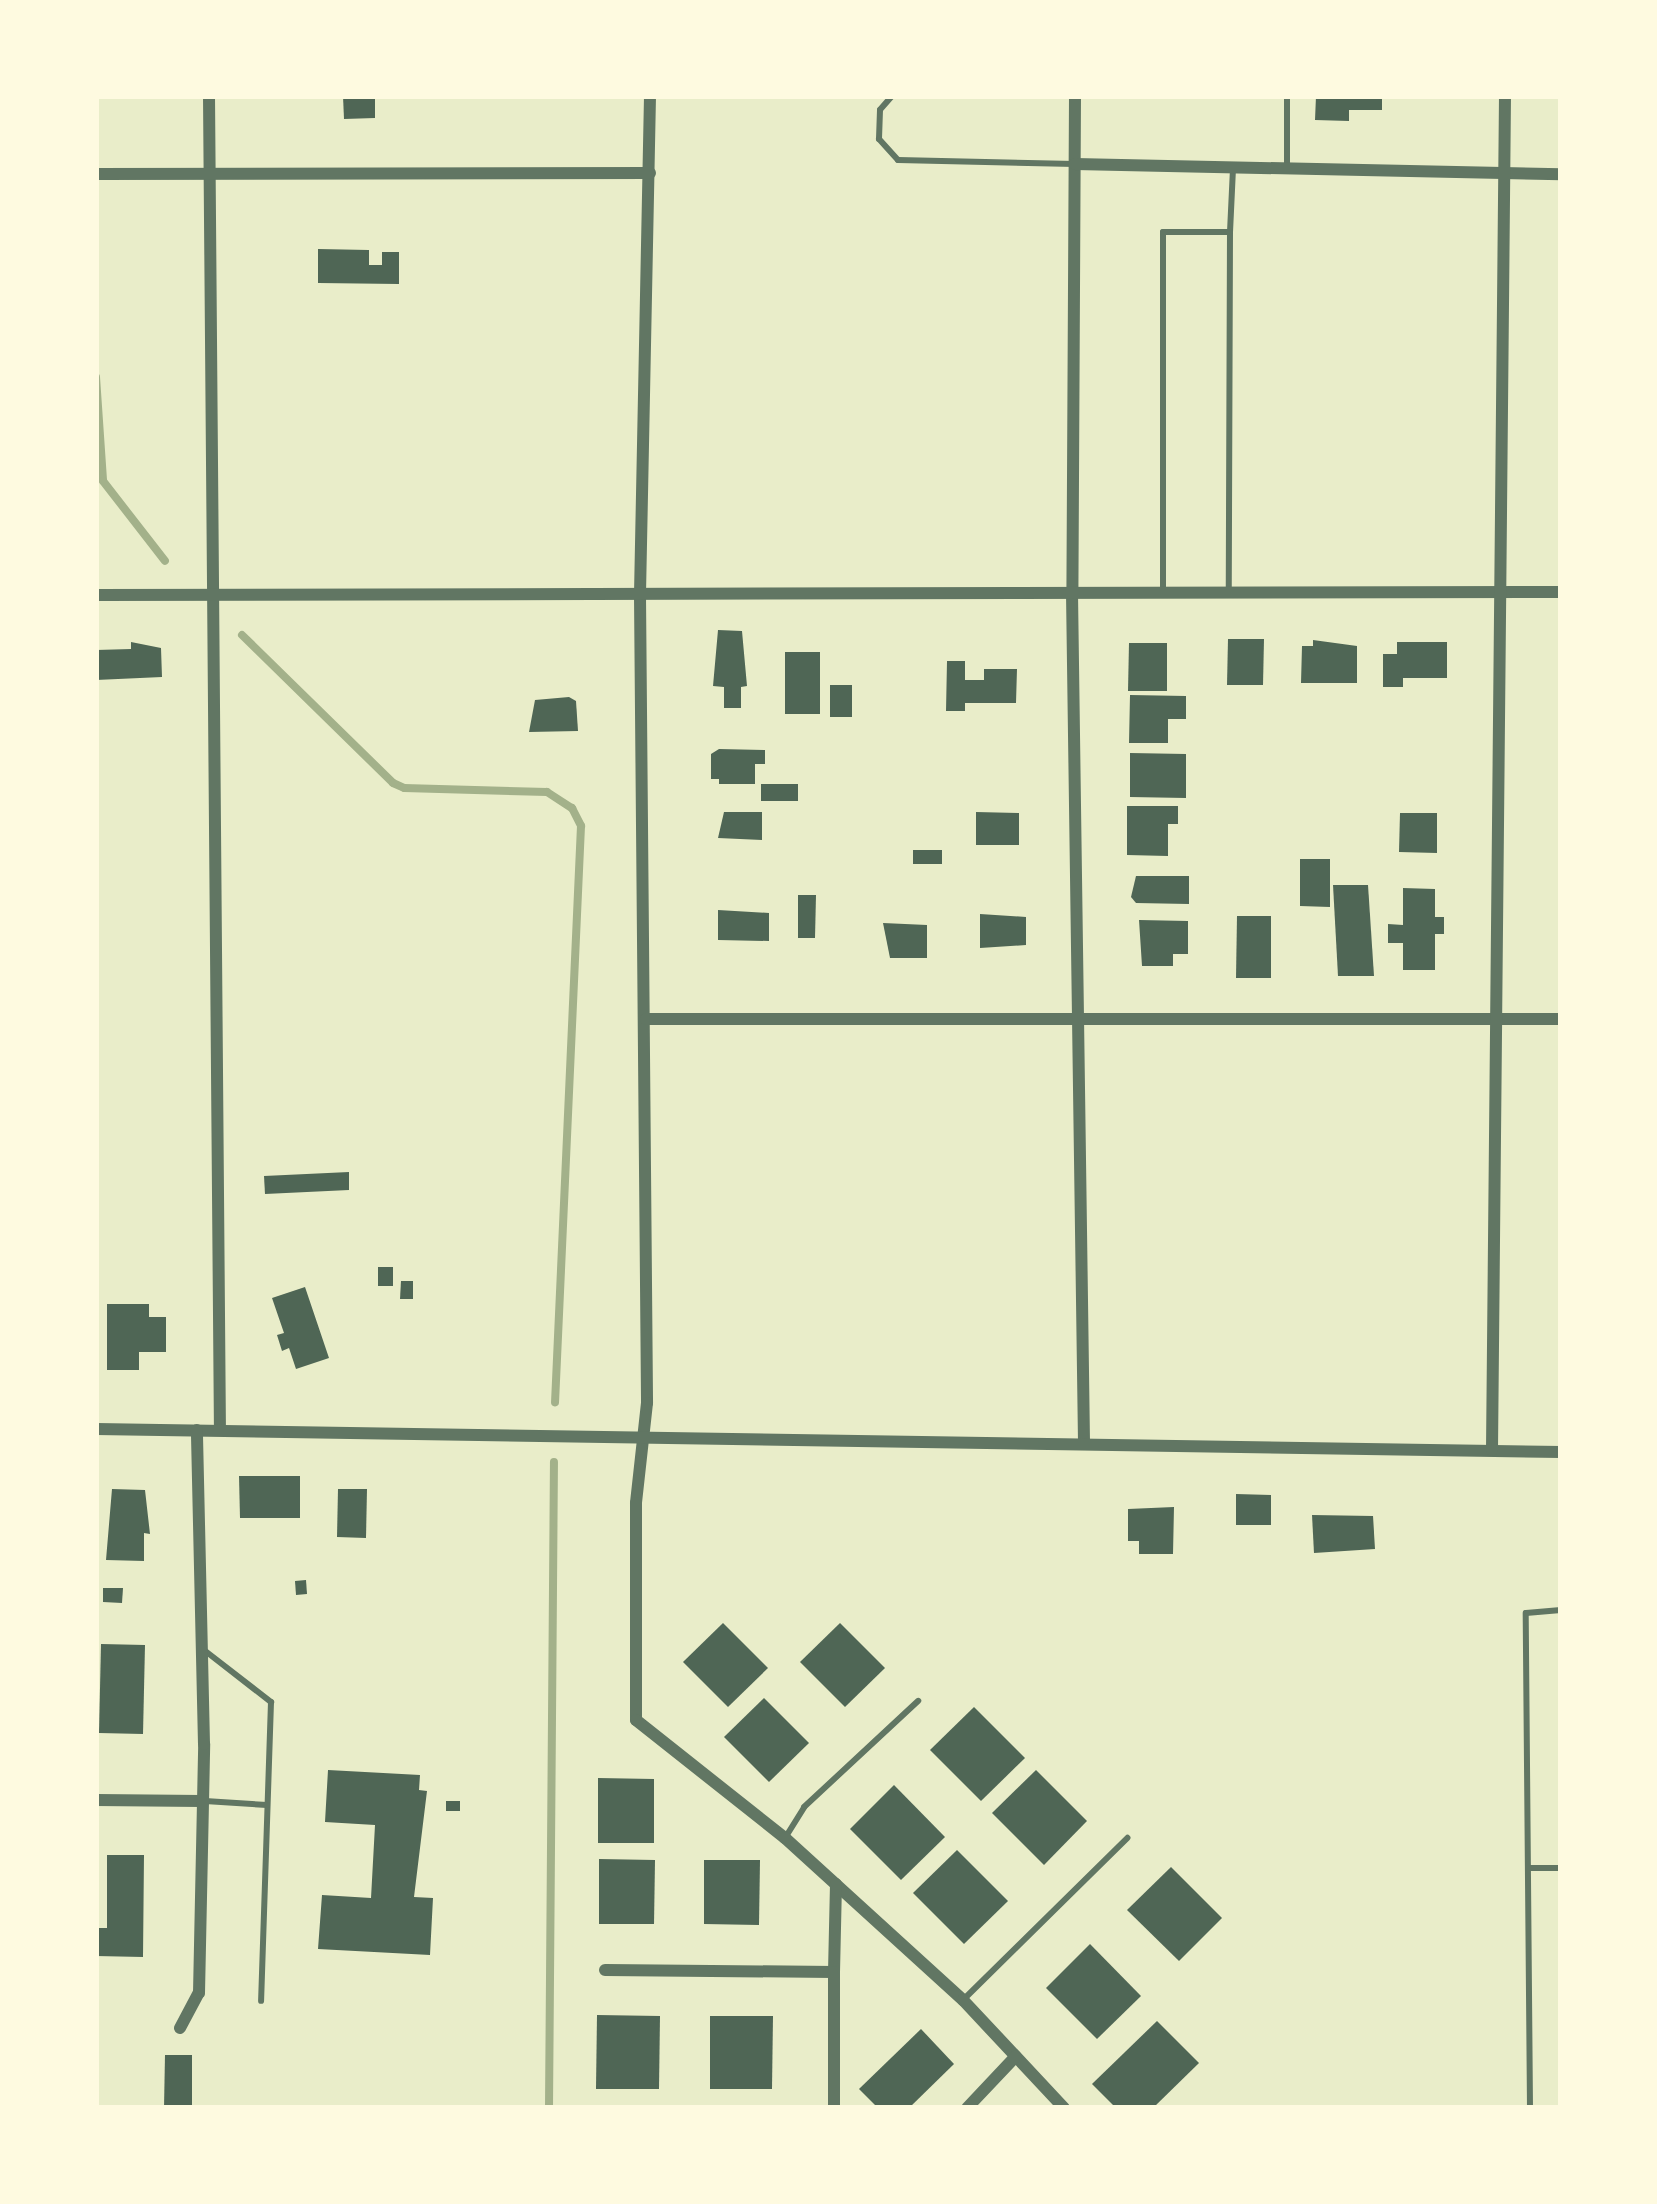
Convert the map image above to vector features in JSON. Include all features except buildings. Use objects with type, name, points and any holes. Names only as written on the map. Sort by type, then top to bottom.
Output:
[{"type":"street","points":[[208,96],[220,1428]]},
{"type":"street","points":[[650,96],[640,596],[647,1403],[636,1503],[636,1720],[836,1884],[963,2000],[1064,2108]]},
{"type":"street","points":[[1075,96],[1072,593],[1084,1441]]},
{"type":"street","points":[[1492,1450],[1500,1016],[1505,96]]},
{"type":"street","points":[[1075,164],[1561,174]]},
{"type":"street","points":[[96,174],[650,173]]},
{"type":"street","points":[[96,595],[1561,592]]},
{"type":"street","points":[[646,1018],[1561,1019]]},
{"type":"street","points":[[96,1430],[220,1428],[1561,1452]]},
{"type":"street","points":[[180,2028],[199,1993],[202,1647],[197,1430]]},
{"type":"street","points":[[96,1800],[201,1801]]},
{"type":"street","points":[[834,2108],[836,1884]]},
{"type":"street","points":[[605,1970],[834,1972]]},
{"type":"street","points":[[967,2108],[1016,2056]]},
{"type":"lane","points":[[892,96],[878,124],[886,153],[898,160],[1075,164]]},
{"type":"lane","points":[[1287,96],[1287,166]]},
{"type":"lane","points":[[1229,594],[1233,167]]},
{"type":"lane","points":[[1163,591],[1163,232],[1230,232]]},
{"type":"lane","points":[[1530,2108],[1526,1612],[1561,1610]]},
{"type":"lane","points":[[202,1647],[271,1702],[261,2001]]},
{"type":"lane","points":[[785,1838],[804,1807],[918,1701]]},
{"type":"lane","points":[[201,1801],[268,1805]]},
{"type":"lane","points":[[963,2000],[1127,1838]]},
{"type":"lane","points":[[1528,1868],[1561,1868]]},
{"type":"waterway","points":[[96,377],[103,481],[165,561]]},
{"type":"waterway","points":[[242,635],[393,783],[404,788],[547,792],[572,808],[581,826],[555,1402]]},
{"type":"waterway","points":[[549,2108],[554,1462]]}]
